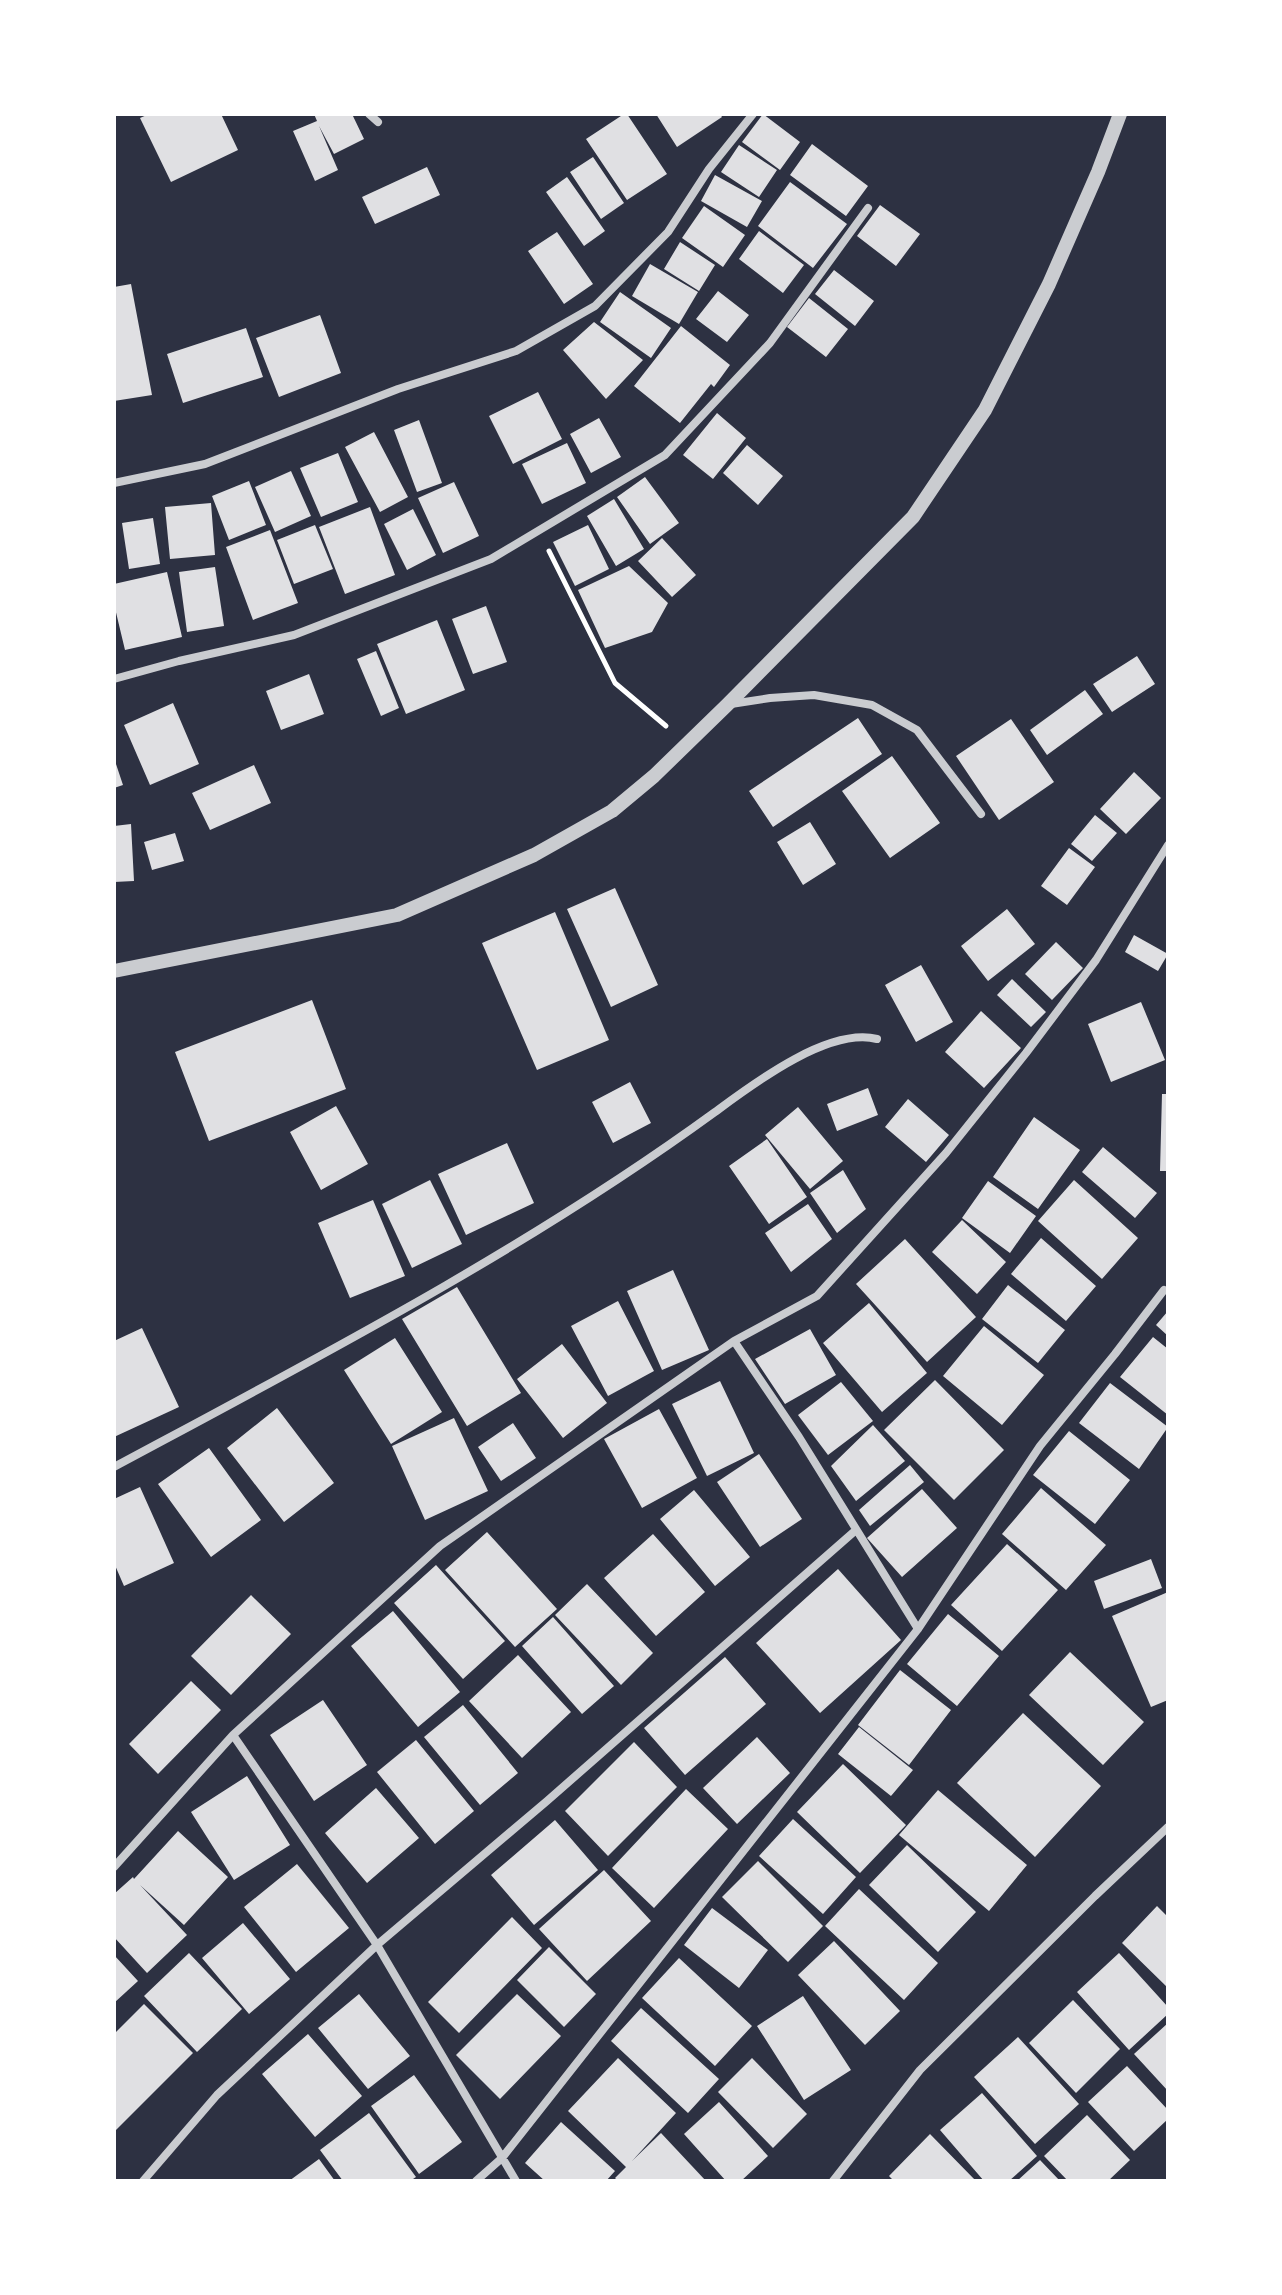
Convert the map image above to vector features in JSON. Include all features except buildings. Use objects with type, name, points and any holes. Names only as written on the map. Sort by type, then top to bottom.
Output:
[{"type":"street","points":[[369,114],[378,122]]},
{"type":"street","points":[[114,483],[205,464],[398,389],[516,351],[595,306],[668,232],[709,169],[753,114]]},
{"type":"street","points":[[114,971],[397,915],[534,855],[612,811],[727,705],[913,517],[985,410],[1049,284],[1120,114]]},
{"type":"street","points":[[114,679],[294,635],[491,559],[665,455],[770,343],[868,208]]},
{"type":"street","points":[[727,705],[814,695],[872,705],[917,730],[981,814]]},
{"type":"street","points":[[114,1867],[233,1735],[440,1546],[734,1341],[817,1296],[946,1153],[1026,1053],[1096,960],[1168,845]]},
{"type":"street","points":[[114,1467],[389,1319],[638,1168],[766,1074],[806,1053],[849,1038],[864,1036],[877,1039]]},
{"type":"street","points":[[476,2181],[502,2158],[918,1629],[1040,1446],[1164,1290]]},
{"type":"street","points":[[734,1341],[799,1437],[918,1629]]},
{"type":"street","points":[[143,2181],[217,2095],[377,1945],[547,1801],[856,1530]]},
{"type":"street","points":[[233,1735],[377,1945],[516,2181]]},
{"type":"street","points":[[833,2181],[920,2070],[1168,1827]]},
{"type":"path","points":[[540,532],[615,683],[687,743]]}]
